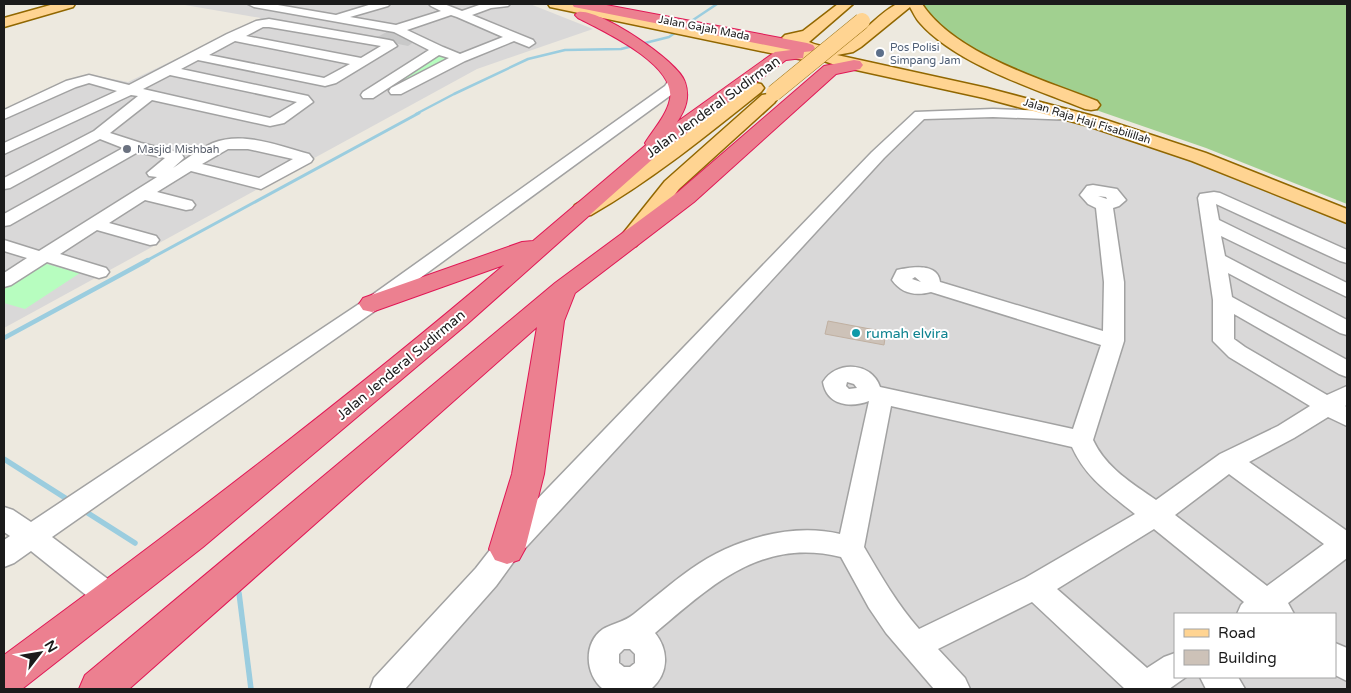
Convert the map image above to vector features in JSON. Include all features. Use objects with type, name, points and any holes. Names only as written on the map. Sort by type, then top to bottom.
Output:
[{"type":"highway","name":"Jalan Gajah Mada","points":[[566,5],[699,31],[744,35],[814,53]]},
{"type":"highway","points":[[566,5],[612,29],[661,63],[676,80],[679,98],[675,109],[649,152]]},
{"type":"highway","points":[[99,689],[564,289],[686,197],[725,164],[804,91],[814,53]]},
{"type":"highway","name":"Jalan Jenderal Sudirman","points":[[4,679],[191,538],[457,319],[649,152],[753,84],[781,56],[814,53]]},
{"type":"highway","points":[[753,84],[779,78],[792,83],[804,91]]},
{"type":"highway","points":[[372,304],[548,239]]},
{"type":"highway","points":[[507,549],[528,474],[551,321],[564,289]]},
{"type":"main road","points":[[4,23],[68,4]]},
{"type":"main road","points":[[582,210],[632,182],[682,146],[838,13],[858,4]]},
{"type":"main road","points":[[744,35],[777,38],[814,53],[847,49],[884,4]]},
{"type":"main road","points":[[628,240],[672,185],[774,93],[867,26],[905,4]]},
{"type":"main road","points":[[915,4],[919,12],[932,27],[967,51],[1116,116]]},
{"type":"main road","points":[[838,13],[842,27],[867,26]]},
{"type":"main road","points":[[814,53],[838,13]]},
{"type":"main road","name":"Jalan Gajah Mada","points":[[699,31],[814,53]]},
{"type":"main road","name":"Jalan Raja Haji Fisabilillah","points":[[814,53],[990,84],[1116,116],[1235,156],[1347,200]]},
{"type":"main road","name":"Jalan Raja Haji Fisabilillah","points":[[814,53],[987,93],[1075,116],[1199,158],[1347,217]]},
{"type":"street","points":[[254,4],[338,17],[397,29],[438,50],[460,58]]},
{"type":"street","points":[[290,9],[307,4]]},
{"type":"street","points":[[338,17],[384,4]]},
{"type":"street","points":[[435,4],[528,43]]},
{"type":"street","points":[[408,34],[485,4],[504,4]]},
{"type":"street","points":[[397,29],[458,14]]},
{"type":"street","points":[[4,150],[130,90],[231,37],[257,25],[266,23],[391,45],[331,80],[323,82],[196,56]]},
{"type":"street","points":[[266,69],[334,34]]},
{"type":"street","points":[[231,37],[363,62]]},
{"type":"street","points":[[381,87],[401,92],[460,58],[514,37]]},
{"type":"street","points":[[367,90],[381,87],[438,50]]},
{"type":"street","points":[[4,114],[83,79],[149,96],[270,122],[279,120],[306,102],[303,99],[168,70]]},
{"type":"street","points":[[4,555],[372,304],[670,90],[676,80]]},
{"type":"street","points":[[4,184],[99,134],[149,96]]},
{"type":"street","points":[[384,689],[486,577],[507,549],[878,155],[920,115],[993,113],[1075,116]]},
{"type":"street","points":[[4,282],[38,254],[176,158],[172,155],[136,147],[99,134]]},
{"type":"street","points":[[4,271],[95,224],[216,147],[233,142],[305,159],[261,184],[188,165]]},
{"type":"street","points":[[4,221],[136,147]]},
{"type":"street","points":[[143,194],[186,205]]},
{"type":"street","points":[[1340,406],[1227,344],[1223,338],[1223,300],[1206,198],[1209,196],[1347,257]]},
{"type":"street","points":[[1104,204],[1114,282],[1113,341],[1081,440],[1090,460],[1098,470],[1155,515],[1266,611],[1347,545],[1229,461]]},
{"type":"street","points":[[95,224],[150,240]]},
{"type":"street","points":[[1210,224],[1347,291]]},
{"type":"street","points":[[4,245],[98,272]]},
{"type":"street","points":[[1216,259],[1347,328]]},
{"type":"street","points":[[930,285],[1113,341]]},
{"type":"street","points":[[1223,300],[1347,369]]},
{"type":"street","points":[[954,689],[914,646],[879,599],[850,548],[875,395],[1081,440]]},
{"type":"street","points":[[914,646],[1035,587],[1155,515],[1229,461],[1340,406]]},
{"type":"street","points":[[4,518],[31,536],[111,598]]},
{"type":"street","points":[[629,636],[701,577],[714,568],[743,555],[779,545],[812,541],[824,541],[850,548]]},
{"type":"street","points":[[1035,587],[1145,689],[1174,668]]},
{"type":"street","points":[[1336,658],[1347,666]]},
{"type":"street","points":[[1216,678],[1229,689]]},
{"type":"shaded area","points":[[179,4],[530,4],[593,29],[477,69],[4,328],[4,111],[87,74],[128,82],[261,18]]},
{"type":"shaded area","points":[[390,30],[415,41],[408,46],[374,39]]},
{"type":"shaded area","points":[[990,113],[1093,121],[1265,182],[1347,215],[1347,689],[384,689],[920,116]]},
{"type":"green space","points":[[921,4],[1347,4],[1347,204],[1206,148],[1067,100],[972,55],[924,11]]},
{"type":"green space","points":[[436,52],[451,57],[391,88],[383,86]]},
{"type":"green space","points":[[43,263],[80,273],[25,309],[4,303],[4,288]]},
{"type":"building","name":"rumah elvira","points":[[828,321],[886,332],[884,345],[825,334]]},
{"type":"waterway","points":[[687,24],[717,4]]},
{"type":"waterway","points":[[416,114],[528,59],[565,50],[621,49],[669,37],[679,30]]},
{"type":"waterway","points":[[146,261],[419,113]]},
{"type":"waterway","points":[[4,338],[148,260]]},
{"type":"waterway","points":[[4,459],[70,501]]},
{"type":"waterway","points":[[83,510],[135,543]]},
{"type":"waterway","points":[[239,593],[251,689]]},
{"type":"place","name":"Pos Polisi Simpang Jam","points":[[880,53]]},
{"type":"place","name":"Masjid Mishbah","points":[[127,149]]},
{"type":"place","name":"rumah elvira","points":[[856,333]]}]
